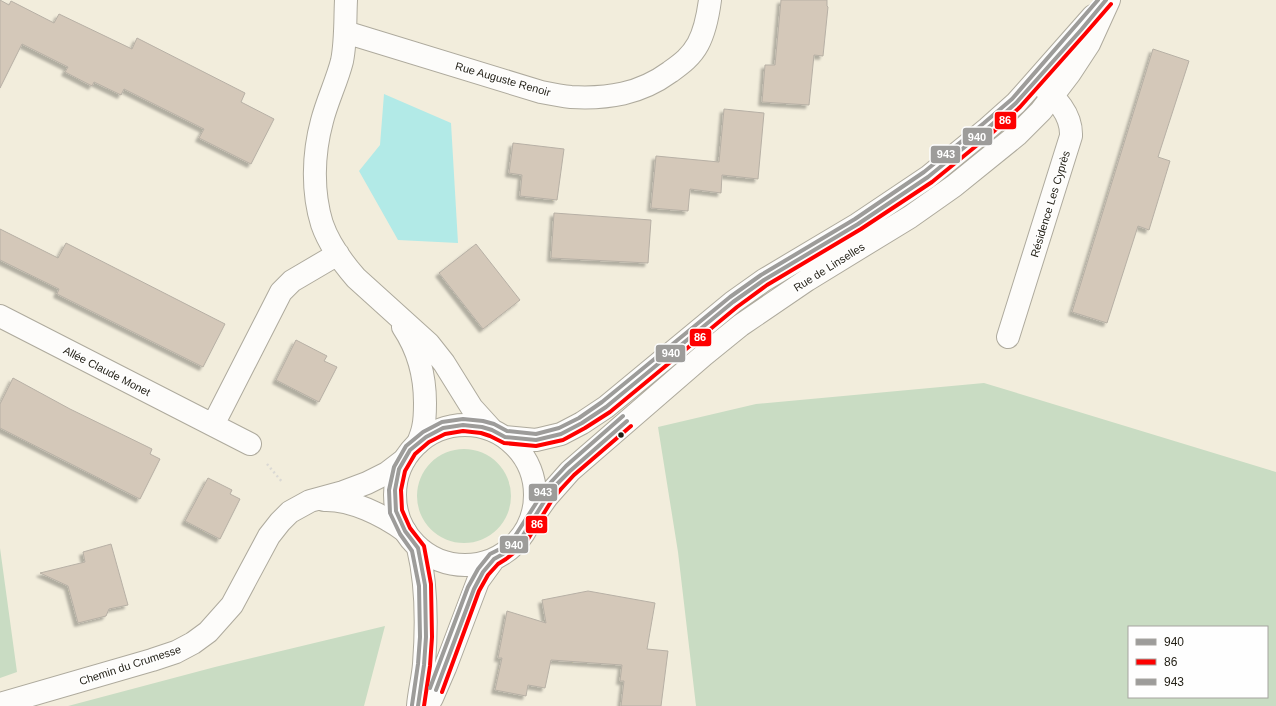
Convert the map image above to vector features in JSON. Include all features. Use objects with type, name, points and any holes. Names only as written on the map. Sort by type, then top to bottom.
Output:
[{"type":"street","points":[[346,0],[344,50],[340,68],[325,110],[316,147],[316,190],[318,207],[323,225],[338,254],[356,278],[430,344],[444,363],[472,408],[498,434],[513,444],[526,460],[534,480],[535,501],[530,521],[526,531],[516,544],[494,559],[475,565],[454,564],[435,559],[418,548],[405,531],[396,511],[395,490],[399,469],[410,450],[434,432],[453,426],[473,425],[498,434]]},
{"type":"street","name":"Rue Auguste Renoir","points":[[345,32],[541,92],[570,97],[612,96],[636,91],[662,78],[683,63],[692,54],[703,34],[710,0]]},
{"type":"street","name":"Rue de Linselles","points":[[498,434],[536,440],[549,438],[572,429],[606,407],[733,302],[764,280],[895,201],[928,177],[1016,103],[1106,0]]},
{"type":"street","name":"Rue de Linselles","points":[[530,521],[547,497],[570,471],[704,355],[742,325],[807,280],[910,217],[954,186],[1017,135],[1041,111],[1070,74],[1089,44],[1109,0]]},
{"type":"street","name":"Résidence Les Cyprès","points":[[1008,337],[1071,136],[1072,128],[1065,111],[1053,96],[1036,80]]},
{"type":"street","points":[[213,425],[281,292],[292,281],[338,254]]},
{"type":"street","points":[[394,312],[417,353],[423,374],[425,413],[423,428],[418,443]]},
{"type":"street","name":"Allée Claude Monet","points":[[0,316],[250,444]]},
{"type":"street","name":"Chemin du Crumesse","points":[[0,704],[152,660],[176,652],[193,644],[208,632],[232,604],[269,536],[290,512],[306,503],[367,483],[387,473],[404,460]]},
{"type":"street","points":[[306,503],[338,500],[393,522],[405,531]]},
{"type":"street","points":[[418,548],[423,571],[426,607],[424,665],[418,706]]},
{"type":"street","points":[[427,706],[445,668],[478,581],[494,559]]},
{"type":"path","points":[[250,444],[280,478],[306,503]]},
{"type":"green space","points":[[984,383],[1276,472],[1276,706],[696,706],[678,552],[658,427],[756,404]]},
{"type":"green space","points":[[464,449],[482,453],[497,463],[507,478],[511,496],[507,514],[497,529],[482,539],[464,543],[446,539],[431,529],[421,514],[417,496],[421,478],[431,463],[446,453]]},
{"type":"green space","points":[[0,548],[17,672],[0,678]]},
{"type":"green space","points":[[385,626],[364,706],[68,706],[215,667]]},
{"type":"water","points":[[384,94],[451,123],[458,243],[398,240],[359,171],[380,145]]},
{"type":"building","points":[[0,0],[9,5],[11,1],[54,23],[59,14],[132,49],[137,38],[245,93],[241,102],[274,119],[251,164],[199,138],[204,129],[124,89],[121,95],[94,82],[92,86],[65,72],[68,67],[22,44],[0,88]]},
{"type":"building","points":[[781,0],[827,0],[828,7],[823,56],[814,55],[809,105],[762,102],[765,65],[775,65]]},
{"type":"building","points":[[1153,49],[1189,61],[1158,157],[1170,161],[1149,230],[1138,226],[1107,323],[1072,312]]},
{"type":"building","points":[[724,109],[764,113],[758,179],[722,175],[721,193],[690,189],[688,211],[651,208],[656,156],[719,162]]},
{"type":"building","points":[[513,143],[564,149],[557,200],[520,196],[522,175],[509,173]]},
{"type":"building","points":[[554,213],[651,220],[648,263],[551,258]]},
{"type":"building","points":[[0,229],[58,258],[66,243],[225,324],[203,367],[57,294],[59,289],[0,260]]},
{"type":"building","points":[[476,244],[520,300],[483,329],[439,273]]},
{"type":"building","points":[[296,340],[327,356],[324,361],[337,367],[319,402],[276,380]]},
{"type":"building","points":[[13,378],[70,409],[152,449],[150,454],[160,459],[140,499],[0,428],[0,404]]},
{"type":"building","points":[[208,478],[232,490],[230,494],[240,499],[220,539],[185,521]]},
{"type":"building","points":[[111,544],[128,605],[109,609],[106,616],[78,623],[68,586],[40,573],[85,562],[83,552]]},
{"type":"building","points":[[588,591],[655,603],[647,649],[668,651],[661,706],[621,706],[624,681],[620,681],[622,665],[551,660],[545,688],[528,685],[526,696],[495,690],[502,658],[498,658],[507,611],[546,623],[542,600]]},
{"type":"transit line","name":"943","points":[[412,705],[420,637],[419,586],[412,551],[400,534],[390,513],[389,490],[394,467],[406,446],[423,432],[442,422],[463,419],[483,421],[494,424],[507,431],[536,434],[559,428],[579,418],[602,402],[730,297],[761,275],[855,219],[924,172],[1012,99],[1098,0]]},
{"type":"transit line","name":"940","points":[[418,706],[424,665],[426,637],[425,585],[418,548],[405,531],[396,511],[395,490],[399,469],[410,450],[426,437],[443,428],[463,425],[482,427],[492,430],[505,437],[536,440],[561,434],[582,423],[606,407],[733,302],[764,280],[858,224],[928,177],[1016,103],[1106,0]]},
{"type":"transit line","name":"86","points":[[424,706],[430,666],[432,637],[431,584],[424,546],[410,528],[402,510],[401,490],[405,471],[415,454],[429,442],[445,434],[463,431],[481,433],[504,443],[536,446],[563,440],[610,412],[737,307],[767,285],[861,229],[932,182],[992,133],[1020,107],[1111,4]]},
{"type":"transit line","name":"943","points":[[430,688],[468,587],[478,569],[490,554],[500,549],[515,536],[542,494],[566,466],[623,416]]},
{"type":"transit line","name":"940","points":[[436,690],[474,589],[483,572],[494,559],[503,554],[520,540],[556,485],[627,421]]},
{"type":"transit line","name":"86","points":[[442,692],[479,591],[488,575],[498,564],[525,544],[552,500],[574,475],[631,426]]}]
